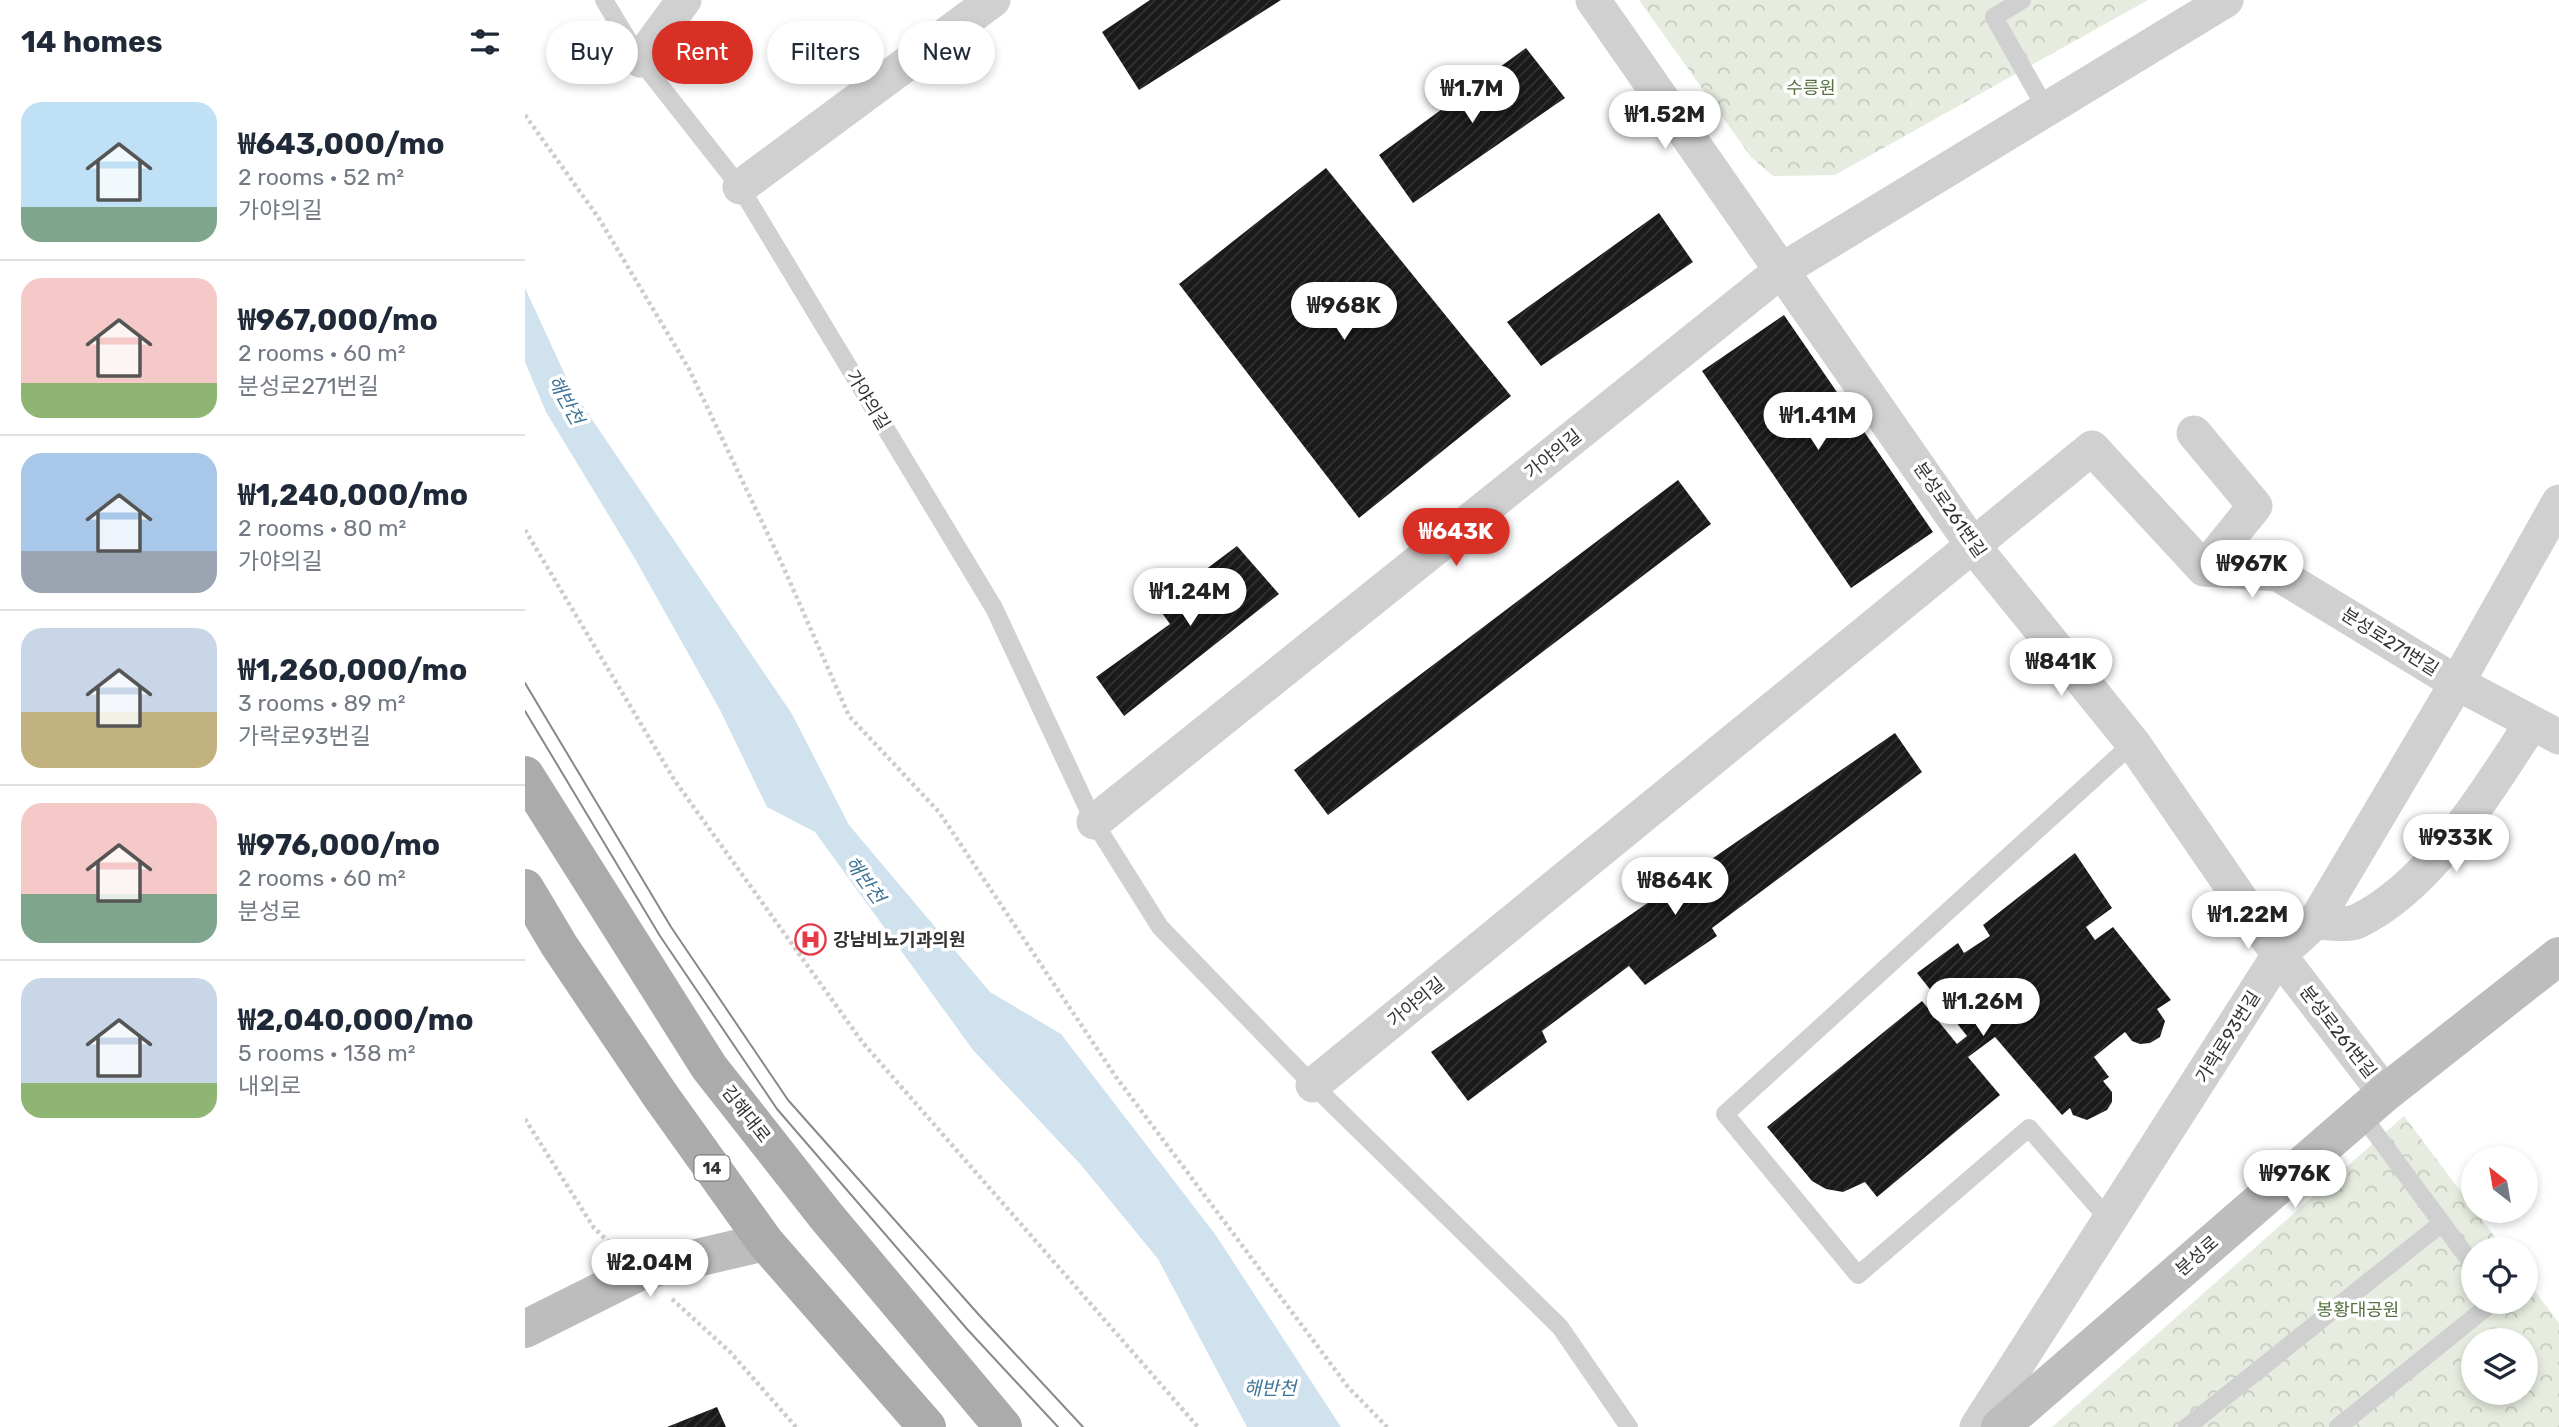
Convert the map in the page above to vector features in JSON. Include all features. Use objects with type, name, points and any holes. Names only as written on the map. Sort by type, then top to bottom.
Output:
[{"type":"main road","name":"김해대로","points":[[525,775],[709,1067],[826,1216],[1003,1427]]},
{"type":"main road","name":"14","points":[[525,888],[559,945],[660,1095],[765,1242],[927,1427]]},
{"type":"main road","name":"분성로","points":[[2000,1427],[2373,1104],[2559,956]]},
{"type":"main road","points":[[525,1329],[641,1271],[765,1242]]},
{"type":"street","points":[[640,60],[684,0]]},
{"type":"street","points":[[740,187],[993,0]]},
{"type":"street","name":"분성로261번길","points":[[1593,0],[1974,547],[2133,743],[2279,955],[2373,1104]]},
{"type":"street","points":[[1782,270],[2226,0]]},
{"type":"street","name":"가야의길","points":[[1094,822],[1782,270]]},
{"type":"street","points":[[1974,547],[2092,448],[2204,569],[2255,506],[2194,433]]},
{"type":"street","name":"가락로93번길","points":[[1977,1427],[2111,1222],[2279,955],[2315,922],[2457,683],[2559,502]]},
{"type":"street","name":"가야의길","points":[[1313,1086],[1974,547]]},
{"type":"street","name":"분성로271번길","points":[[2204,569],[2278,574],[2457,683],[2546,730],[2408,886],[2356,923],[2315,922]]},
{"type":"lane","name":"가야의길","points":[[604,0],[640,60],[740,187],[994,608],[1094,822],[1160,928],[1313,1086],[1560,1327],[1629,1427]]},
{"type":"lane","points":[[2022,0],[1994,16],[2046,109]]},
{"type":"lane","points":[[2111,1222],[2029,1128],[1858,1275],[1725,1114],[2133,743]]},
{"type":"lane","points":[[2373,1104],[2442,1223],[2461,1249]]},
{"type":"lane","points":[[2187,1427],[2442,1223]]},
{"type":"lane","points":[[2338,1427],[2478,1314]]},
{"type":"path","points":[[525,115],[598,217],[689,369],[782,564],[849,716],[939,813],[1116,1077],[1348,1387],[1387,1427]]},
{"type":"path","points":[[525,530],[675,782],[863,1043],[1198,1427]]},
{"type":"green space","name":"수릉원","points":[[1639,0],[2148,0],[1835,175],[1773,176],[1751,157]]},
{"type":"green space","name":"봉황대공원","points":[[2404,1116],[2461,1192],[2461,1223],[2484,1223],[2495,1237],[2461,1237],[2461,1314],[2538,1314],[2538,1295],[2559,1323],[2559,1427],[2052,1427]]},
{"type":"water","name":"해반천","points":[[525,288],[572,390],[792,714],[849,825],[990,992],[1061,1034],[1215,1234],[1341,1427],[1247,1427],[1158,1259],[1081,1165],[973,1050],[815,832],[767,807],[720,710],[634,557],[546,412],[525,362]]},
{"type":"building","points":[[1150,0],[1281,0],[1139,90],[1102,32]]},
{"type":"building","points":[[1526,48],[1565,98],[1413,203],[1379,155]]},
{"type":"building","points":[[1326,168],[1511,396],[1359,518],[1179,284]]},
{"type":"building","points":[[1659,213],[1693,262],[1541,366],[1507,322]]},
{"type":"building","points":[[1784,315],[1933,532],[1851,588],[1702,371]]},
{"type":"building","points":[[1678,480],[1711,524],[1328,815],[1294,770]]},
{"type":"building","points":[[1237,546],[1279,594],[1124,716],[1096,677],[1170,624],[1157,606]]},
{"type":"building","points":[[1895,733],[1922,772],[1712,928],[1717,936],[1645,985],[1629,966],[1542,1031],[1547,1042],[1468,1101],[1431,1052]]},
{"type":"building","points":[[2075,853],[2112,908],[2086,927],[2095,940],[2113,927],[2171,1000],[2157,1009],[2165,1021],[2160,1037],[2150,1043],[2140,1044],[2132,1041],[2125,1032],[2094,1057],[2109,1077],[2103,1081],[2112,1092],[2112,1102],[2107,1110],[2087,1120],[2073,1115],[2070,1108],[2062,1115],[1995,1037],[1968,1057],[2000,1095],[1877,1197],[1865,1182],[1843,1192],[1826,1189],[1812,1181],[1767,1127],[1922,1001],[1957,1044],[1967,1036],[1917,973],[1958,943],[1964,953],[1990,936],[1983,925]]},
{"type":"building","points":[[717,1407],[726,1427],[667,1427]]},
{"type":"tram line","points":[[525,683],[671,927],[788,1100],[980,1316],[1083,1427]]},
{"type":"tram line","points":[[525,711],[660,936],[777,1109],[967,1329],[1058,1427]]},
{"type":"place","name":"강남비뇨기과의원","points":[[810,940]]}]
